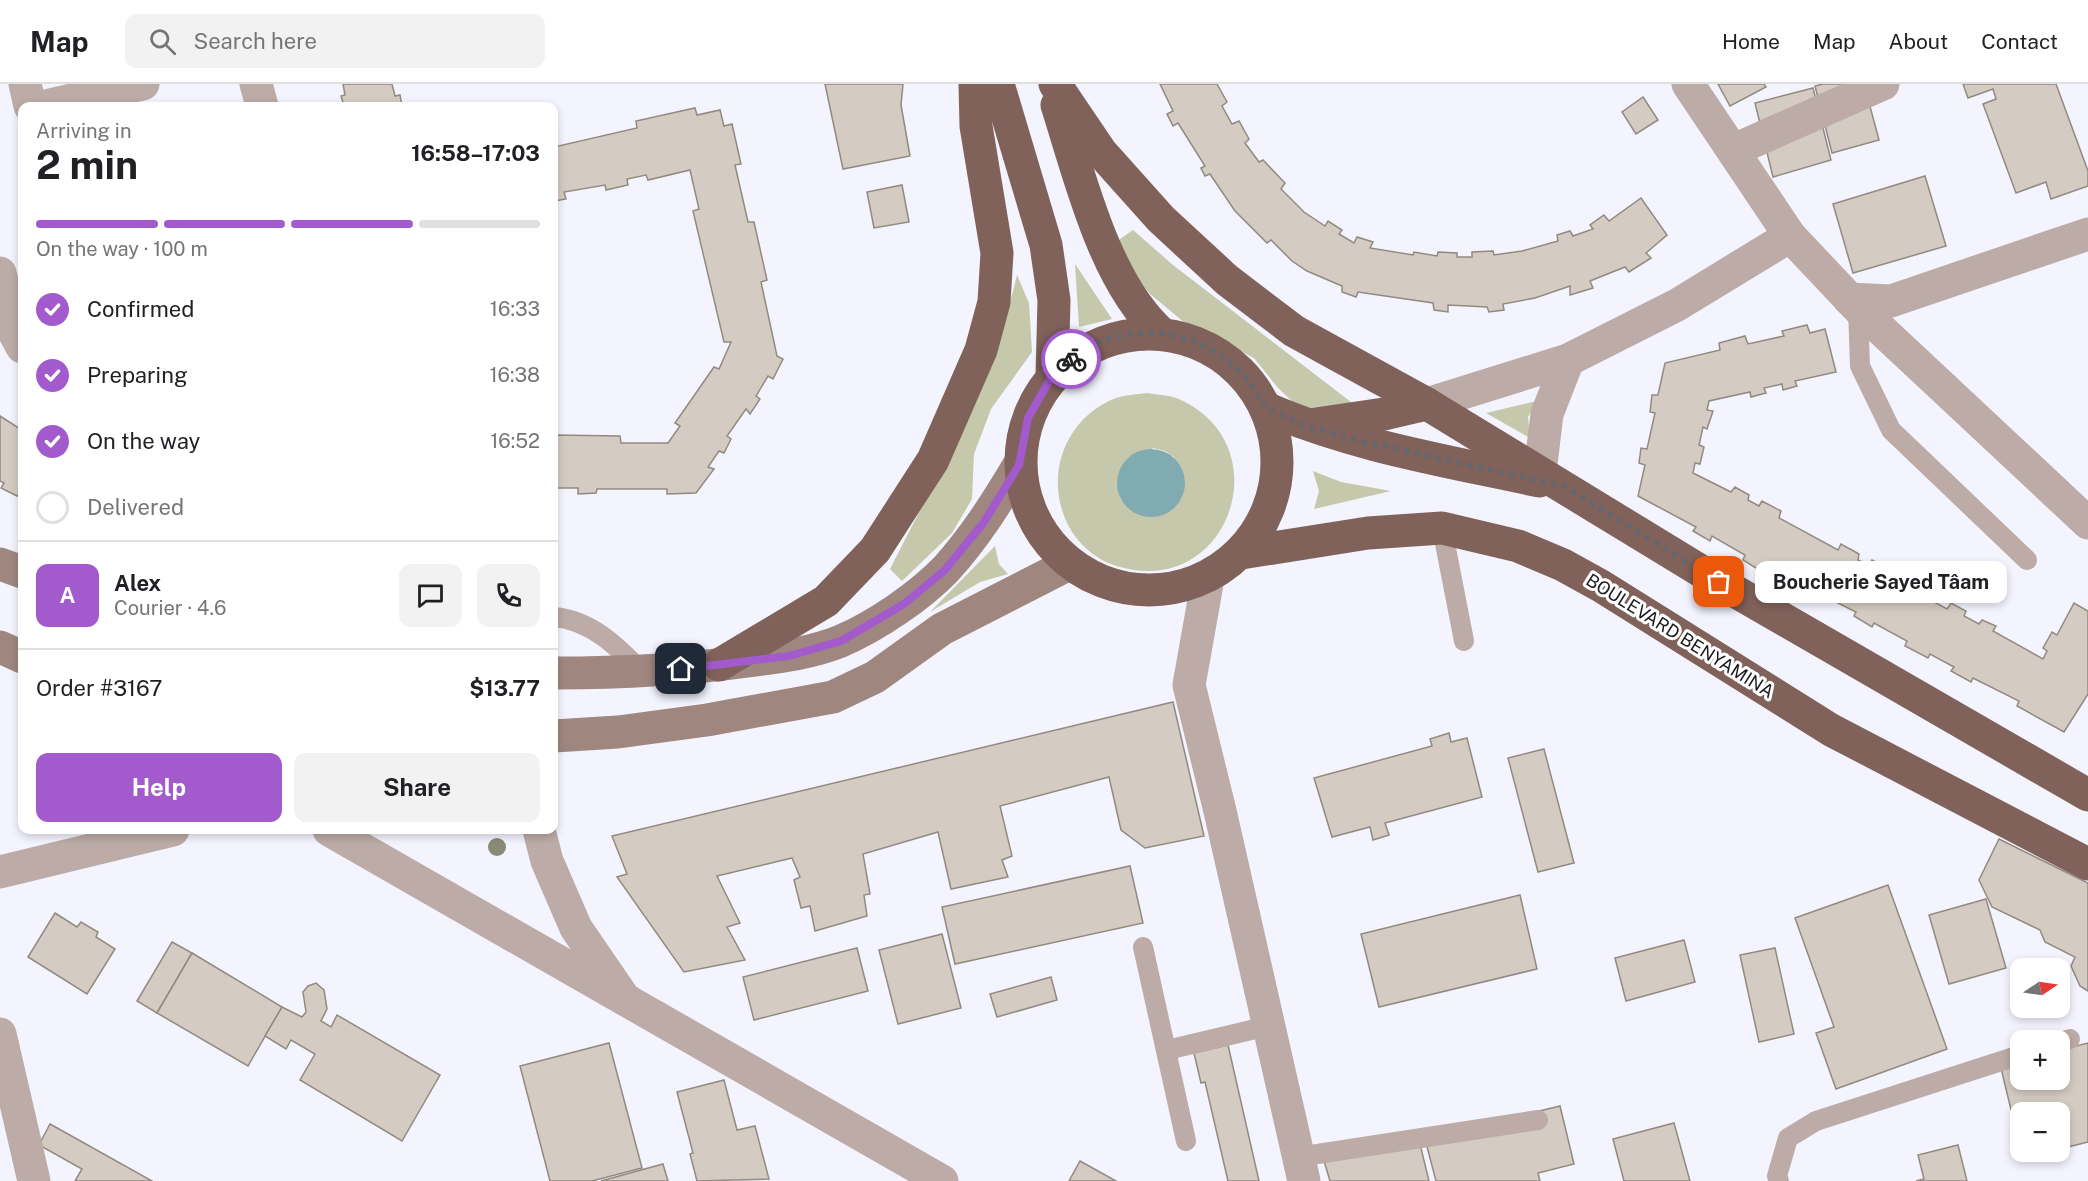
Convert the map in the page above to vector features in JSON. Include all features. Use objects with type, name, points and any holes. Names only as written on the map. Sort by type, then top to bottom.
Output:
[{"type":"highway","points":[[719,665],[826,601],[875,550],[933,460],[976,361],[994,302],[998,253],[976,126],[975,84]]},
{"type":"highway","points":[[998,84],[1047,245],[1054,300],[1052,376]]},
{"type":"highway","points":[[1050,84],[1082,183],[1110,255],[1125,288],[1146,320],[1161,333]]},
{"type":"highway","points":[[1055,84],[1101,152],[1161,219],[1227,280],[1294,331],[1427,404],[1719,582],[2088,795]]},
{"type":"highway","points":[[1161,333],[1193,340],[1223,356],[1248,380],[1266,408],[1276,446],[1276,485],[1263,522],[1240,553],[1208,578],[1173,590],[1137,591],[1101,582],[1069,564],[1043,537],[1026,503],[1019,465],[1028,418],[1052,376],[1075,356],[1101,341],[1130,334],[1161,333]]},
{"type":"highway","points":[[1307,426],[1384,414],[1427,404]]},
{"type":"highway","points":[[1266,408],[1307,426],[1394,450],[1552,479]]},
{"type":"highway","name":"BOULEVARD BENYAMINA","points":[[1240,553],[1368,533],[1442,528],[1518,546],[1563,565],[1601,586],[1831,730],[2088,864]]},
{"type":"main road","points":[[558,673],[643,673],[719,665],[789,656],[841,641],[904,604],[951,562],[984,522],[1019,465]]},
{"type":"main road","points":[[0,564],[18,571]]},
{"type":"main road","points":[[558,736],[618,732],[707,720],[832,696],[875,677],[942,629],[1069,564]]},
{"type":"main road","points":[[0,647],[18,655]]},
{"type":"street","points":[[25,84],[29,102]]},
{"type":"street","points":[[63,102],[143,84]]},
{"type":"street","points":[[256,84],[261,102]]},
{"type":"street","points":[[1688,84],[1790,236],[1854,303],[2088,523]]},
{"type":"street","points":[[1734,150],[1883,84]]},
{"type":"street","points":[[1854,303],[1891,302],[2088,234]]},
{"type":"street","points":[[1427,404],[1568,360],[1677,305],[1790,236]]},
{"type":"street","points":[[0,273],[18,340]]},
{"type":"street","points":[[1552,479],[1547,414],[1568,360]]},
{"type":"street","points":[[1208,578],[1189,685],[1300,1169]]},
{"type":"street","points":[[0,872],[157,834]]},
{"type":"street","points":[[336,834],[942,1181]]},
{"type":"street","points":[[540,834],[547,861],[576,928],[624,998]]},
{"type":"street","points":[[0,1034],[34,1181]]},
{"type":"lane","points":[[1854,303],[1860,366],[1892,430],[2026,560]]},
{"type":"lane","points":[[1442,528],[1464,641]]},
{"type":"lane","points":[[558,617],[573,619],[602,635],[643,673]]},
{"type":"lane","points":[[1143,947],[1186,1141]]},
{"type":"lane","points":[[1167,1050],[1268,1026]]},
{"type":"lane","points":[[1779,1181],[1777,1176],[1788,1138],[1816,1121],[2010,1058]]},
{"type":"lane","points":[[1300,1169],[1538,1120]]},
{"type":"green space","points":[[1133,230],[1173,265],[1360,409],[1309,417],[1278,388],[1254,358],[1185,323],[1150,294],[1118,253],[1120,239]]},
{"type":"green space","points":[[1075,264],[1112,319],[1079,327]]},
{"type":"green space","points":[[1017,275],[1029,303],[1032,352],[991,409],[974,454],[972,499],[952,533],[902,581],[890,569],[963,426],[979,389],[1007,314]]},
{"type":"green space","points":[[1148,393],[1179,399],[1211,421],[1229,449],[1234,481],[1229,512],[1214,540],[1190,560],[1158,571],[1120,567],[1092,554],[1072,531],[1063,513],[1059,496],[1060,461],[1074,430],[1100,406],[1116,398]],"holes":[[[1153,448],[1165,451],[1174,457],[1181,498],[1174,506],[1158,515],[1142,515],[1134,511],[1120,497]]]},
{"type":"green space","points":[[1537,401],[1528,417],[1530,438],[1486,413]]},
{"type":"green space","points":[[1313,471],[1341,482],[1391,491],[1314,509],[1319,491]]},
{"type":"green space","points":[[995,546],[999,564],[1008,574],[980,582],[930,612]]},
{"type":"water","points":[[1144,449],[1158,449],[1170,454],[1180,464],[1185,483],[1180,502],[1170,512],[1158,517],[1144,517],[1132,512],[1122,502],[1117,490],[1117,476],[1122,464],[1132,454]]},
{"type":"building","points":[[343,84],[392,84],[395,96],[400,95],[401,102],[343,102],[341,96],[345,95]]},
{"type":"building","points":[[825,84],[903,84],[901,105],[910,156],[843,169]]},
{"type":"building","points":[[1160,84],[1217,84],[1227,102],[1222,106],[1232,124],[1239,121],[1249,139],[1245,143],[1259,162],[1263,160],[1285,183],[1281,189],[1304,212],[1325,226],[1328,221],[1342,230],[1339,234],[1354,243],[1357,237],[1373,242],[1370,248],[1413,255],[1414,252],[1437,256],[1438,252],[1457,253],[1457,257],[1472,257],[1472,252],[1493,251],[1494,255],[1522,251],[1558,241],[1557,235],[1570,231],[1573,236],[1593,229],[1590,225],[1604,215],[1609,221],[1641,198],[1667,235],[1646,253],[1651,258],[1629,272],[1625,267],[1590,281],[1593,288],[1570,295],[1570,286],[1535,298],[1503,304],[1504,310],[1489,312],[1487,307],[1448,305],[1448,312],[1434,310],[1433,303],[1358,292],[1356,297],[1342,292],[1342,286],[1307,271],[1292,261],[1271,240],[1267,243],[1235,211],[1210,174],[1205,176],[1201,168],[1205,166],[1178,123],[1173,126],[1167,114],[1173,111]]},
{"type":"building","points":[[1718,84],[1764,84],[1766,87],[1730,106]]},
{"type":"building","points":[[1864,84],[1879,140],[1832,153],[1815,86]]},
{"type":"building","points":[[1963,84],[2056,84],[2088,171],[2088,186],[2051,199],[2046,182],[2016,193],[1983,104],[1996,99],[1993,89],[1968,98]]},
{"type":"building","points":[[1813,88],[1831,160],[1773,177],[1755,103]]},
{"type":"building","points":[[1643,97],[1658,120],[1636,134],[1622,112]]},
{"type":"building","points":[[695,108],[697,115],[720,110],[724,126],[732,124],[741,164],[735,165],[748,222],[754,222],[767,280],[761,282],[777,356],[783,359],[773,379],[768,376],[756,396],[760,399],[750,414],[746,409],[727,436],[731,439],[724,453],[719,451],[708,467],[714,469],[696,493],[667,494],[667,489],[597,489],[596,493],[578,494],[578,488],[558,488],[558,435],[620,436],[621,443],[668,443],[680,426],[675,423],[714,367],[719,369],[731,342],[724,342],[693,211],[699,209],[690,170],[648,180],[646,175],[627,179],[628,185],[606,190],[605,185],[564,192],[566,199],[558,200],[558,146],[637,128],[636,121]]},
{"type":"building","points":[[1925,176],[1946,246],[1853,273],[1833,204]]},
{"type":"building","points":[[902,185],[909,222],[874,228],[867,192]]},
{"type":"building","points":[[1807,325],[1810,333],[1825,329],[1836,372],[1795,381],[1797,386],[1783,390],[1782,384],[1764,388],[1766,393],[1751,397],[1750,392],[1709,401],[1707,410],[1713,411],[1707,429],[1703,427],[1699,445],[1704,447],[1700,464],[1695,463],[1693,473],[1731,492],[1735,487],[1749,495],[1748,500],[1759,506],[1762,501],[1781,511],[1779,518],[1838,550],[1841,544],[1859,554],[1858,560],[1869,565],[1872,560],[1889,569],[1887,576],[1947,609],[1951,603],[1966,611],[1964,616],[1979,624],[1982,620],[1996,626],[1993,631],[2043,659],[2047,651],[2043,648],[2052,632],[2057,635],[2074,603],[2088,611],[2088,694],[2064,732],[2017,706],[2019,701],[1973,678],[1971,682],[1951,671],[1954,667],[1930,654],[1928,658],[1905,646],[1907,641],[1874,623],[1872,627],[1854,616],[1856,612],[1822,595],[1818,600],[1799,590],[1801,585],[1762,565],[1759,570],[1743,560],[1745,555],[1712,536],[1710,541],[1693,531],[1696,527],[1638,496],[1645,465],[1639,463],[1641,448],[1647,449],[1655,413],[1650,412],[1652,395],[1658,395],[1665,363],[1720,350],[1719,343],[1745,336],[1748,344],[1784,336],[1782,331]]},
{"type":"building","points":[[0,416],[18,427],[18,495],[1,488],[4,483],[0,481]]},
{"type":"building","points":[[1173,702],[1204,836],[1145,848],[1121,830],[1109,777],[1000,806],[1012,856],[1002,860],[1008,877],[951,889],[938,832],[863,854],[870,894],[864,895],[867,916],[815,931],[810,906],[801,908],[794,880],[800,877],[792,858],[717,876],[740,923],[727,927],[745,960],[684,972],[617,877],[627,874],[612,836]]},
{"type":"building","points":[[1449,733],[1451,742],[1467,738],[1482,797],[1385,823],[1389,835],[1373,840],[1370,827],[1332,837],[1314,778],[1432,746],[1430,739]]},
{"type":"building","points":[[1544,749],[1574,863],[1538,872],[1508,758]]},
{"type":"building","points":[[1999,839],[2088,883],[2088,991],[2080,986],[2071,966],[2075,957],[2045,942],[2040,930],[1992,907],[1979,880]]},
{"type":"building","points":[[1130,866],[1143,923],[955,964],[942,907]]},
{"type":"building","points":[[1888,885],[1947,1049],[1836,1089],[1816,1033],[1834,1027],[1795,918]]},
{"type":"building","points":[[1520,895],[1537,969],[1379,1007],[1361,934]]},
{"type":"building","points":[[1986,899],[2006,968],[1949,984],[1929,915]]},
{"type":"building","points":[[55,913],[77,927],[81,922],[98,932],[96,937],[115,949],[87,994],[28,957]]},
{"type":"building","points":[[942,934],[961,1008],[898,1024],[879,950]]},
{"type":"building","points":[[1684,940],[1695,982],[1626,1001],[1615,958]]},
{"type":"building","points":[[172,942],[192,953],[157,1013],[137,1001]]},
{"type":"building","points":[[857,948],[868,991],[754,1020],[743,977]]},
{"type":"building","points":[[1775,948],[1794,1034],[1759,1042],[1740,955]]},
{"type":"building","points":[[192,953],[282,1007],[248,1066],[157,1013]]},
{"type":"building","points":[[1051,977],[1057,1000],[997,1017],[990,994]]},
{"type":"building","points":[[316,983],[324,990],[327,1009],[321,1021],[331,1027],[337,1015],[440,1075],[402,1141],[300,1080],[315,1054],[291,1040],[286,1049],[265,1036],[282,1007],[302,1017],[306,1012],[303,992],[308,986]]},
{"type":"building","points":[[609,1043],[642,1168],[592,1181],[550,1181],[520,1066]]},
{"type":"building","points":[[2088,1043],[2088,1142],[2070,1146],[2070,1102],[2010,1102],[2010,1106],[2000,1064],[2010,1062],[2010,1090],[2070,1090],[2070,1048]]},
{"type":"building","points":[[1228,1045],[1259,1181],[1228,1181],[1205,1082],[1201,1083],[1194,1053]]},
{"type":"building","points":[[724,1080],[737,1130],[755,1126],[769,1179],[697,1181],[690,1154],[693,1153],[677,1092]]},
{"type":"building","points":[[1560,1106],[1574,1164],[1538,1173],[1540,1181],[1436,1181],[1425,1139]]},
{"type":"building","points":[[1674,1123],[1690,1181],[1624,1181],[1613,1139]]},
{"type":"building","points":[[50,1124],[152,1181],[75,1181],[82,1169],[39,1145]]},
{"type":"building","points":[[1418,1136],[1429,1181],[1330,1181],[1324,1161]]},
{"type":"building","points":[[1958,1145],[1967,1181],[1916,1181],[1924,1179],[1918,1155]]},
{"type":"building","points":[[1080,1161],[1116,1181],[1069,1181]]},
{"type":"building","points":[[663,1164],[668,1181],[601,1181]]},
{"type":"way so far","points":[[1071,359],[1101,341],[1130,334],[1161,333],[1193,340],[1223,356],[1248,380],[1266,408],[1307,426],[1348,438],[1564,486],[1719,582]]},
{"type":"place","name":"Boucherie Sayed Tâam","points":[[1719,582]]},
{"type":"route","points":[[681,669],[789,656],[841,641],[904,604],[945,570],[984,522],[1019,465],[1028,418],[1052,376],[1071,359]]}]
